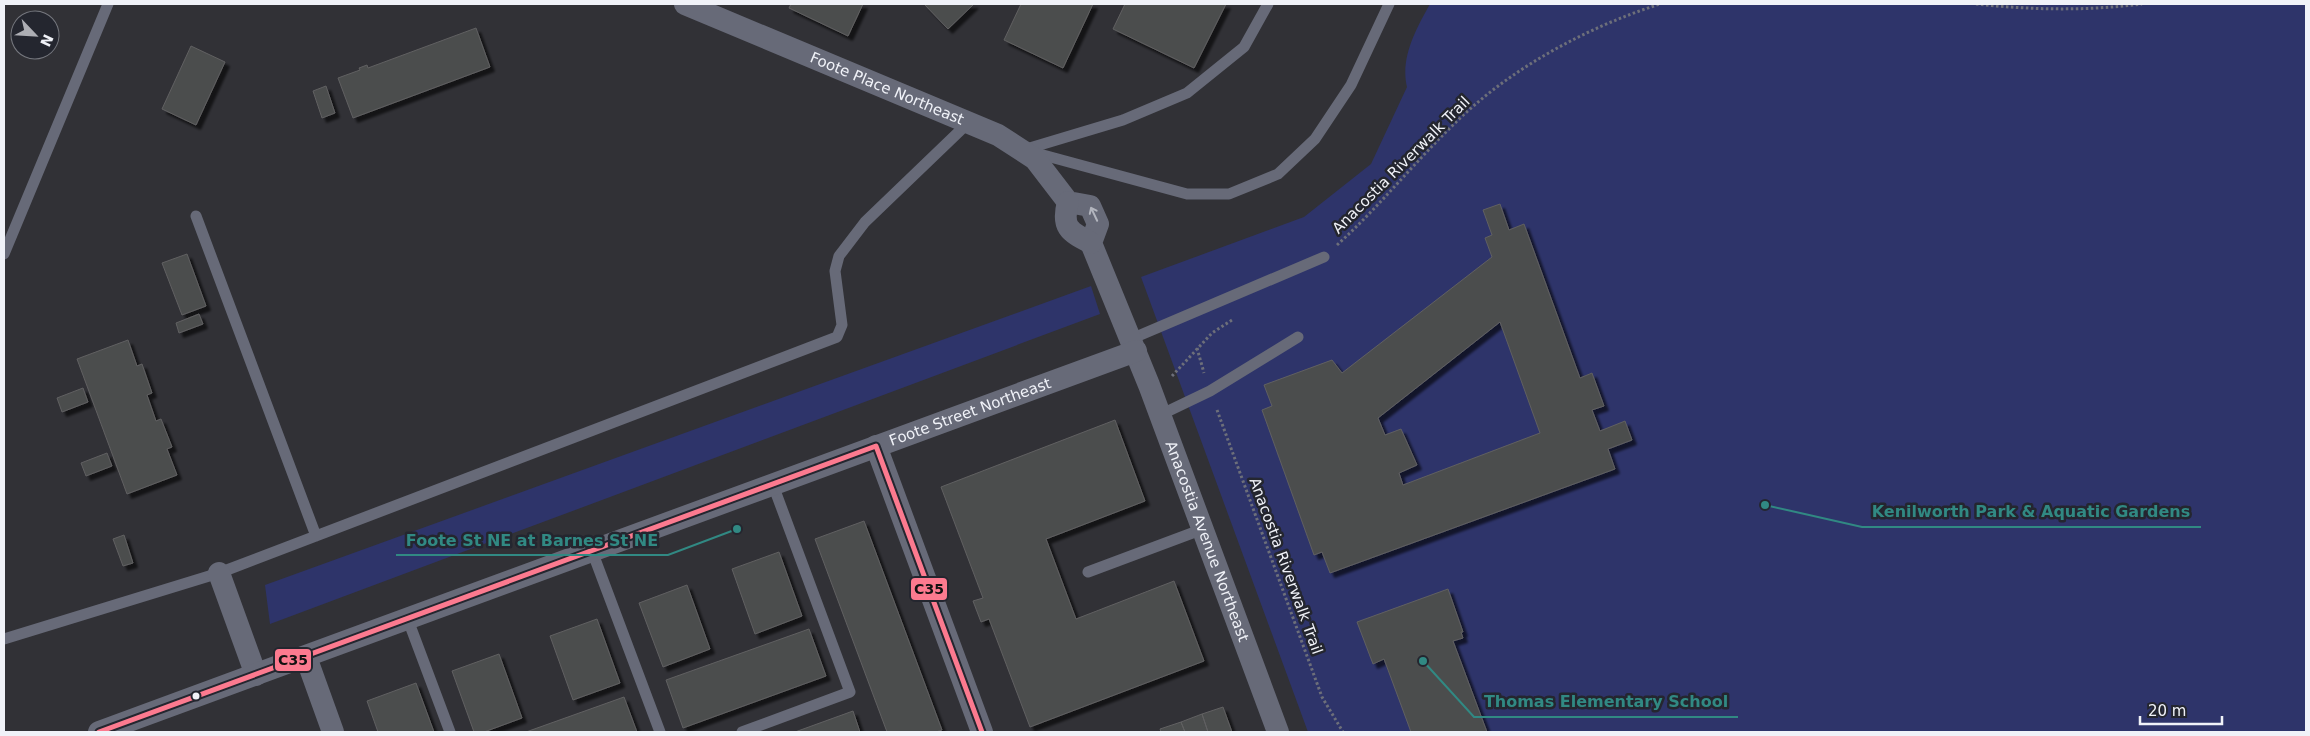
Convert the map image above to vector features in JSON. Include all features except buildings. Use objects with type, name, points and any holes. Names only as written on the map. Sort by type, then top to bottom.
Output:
[{"type":"street","name":"Foote Place Northeast","points":[[685,4],[998,135],[1023,150],[1043,167],[1068,202],[1064,218],[1071,233],[1092,243],[1133,345]]},
{"type":"street","name":"Anacostia Avenue Northeast","points":[[1133,345],[1278,732]]},
{"type":"street","name":"Foote Street Northeast","points":[[99,732],[773,485],[1133,345]]},
{"type":"street","points":[[876,446],[982,732]]},
{"type":"street","points":[[219,573],[256,675]]},
{"type":"street","points":[[306,657],[333,732]]},
{"type":"lane","points":[[4,254],[108,4]]},
{"type":"lane","points":[[1023,150],[1124,120],[1187,93],[1244,47],[1268,4]]},
{"type":"lane","points":[[1023,150],[1187,194],[1230,194],[1278,174],[1315,138],[1351,86],[1389,4]]},
{"type":"lane","points":[[4,639],[219,573],[837,338],[842,325],[835,271],[839,256],[865,222],[968,123]]},
{"type":"lane","points":[[196,216],[316,536]]},
{"type":"lane","points":[[1133,345],[1324,258]]},
{"type":"lane","points":[[1160,415],[1210,391],[1298,337]]},
{"type":"lane","points":[[742,732],[850,692],[773,485]]},
{"type":"lane","points":[[1088,572],[1203,529]]},
{"type":"lane","points":[[592,552],[660,732]]},
{"type":"lane","points":[[408,620],[450,732]]},
{"type":"path","name":"Anacostia Riverwalk Trail","points":[[1324,258],[1350,234],[1453,124],[1484,97],[1518,72],[1574,39],[1631,13],[1660,4]]},
{"type":"path","points":[[1976,4],[2017,8],[2098,9],[2142,4]]},
{"type":"path","points":[[1171,377],[1196,347],[1234,318]]},
{"type":"path","points":[[1196,347],[1205,376]]},
{"type":"path","name":"Anacostia Riverwalk Trail","points":[[1215,405],[1322,697],[1343,732]]},
{"type":"shaded area","points":[[1430,4],[2306,4],[2306,732],[1308,732],[1141,277],[1304,217],[1371,164],[1407,87],[1406,65],[1411,44]]},
{"type":"shaded area","points":[[1091,286],[1100,314],[270,624],[265,585]]},
{"type":"transit line","name":"C35","points":[[876,446],[982,732]]},
{"type":"transit line","name":"C35","points":[[99,732],[876,446]]},
{"type":"place","name":"Kenilworth Park & Aquatic Gardens","points":[[1765,505]]},
{"type":"place","name":"Foote St NE at Barnes St NE","points":[[737,529]]},
{"type":"place","name":"Thomas Elementary School","points":[[1423,661]]}]
